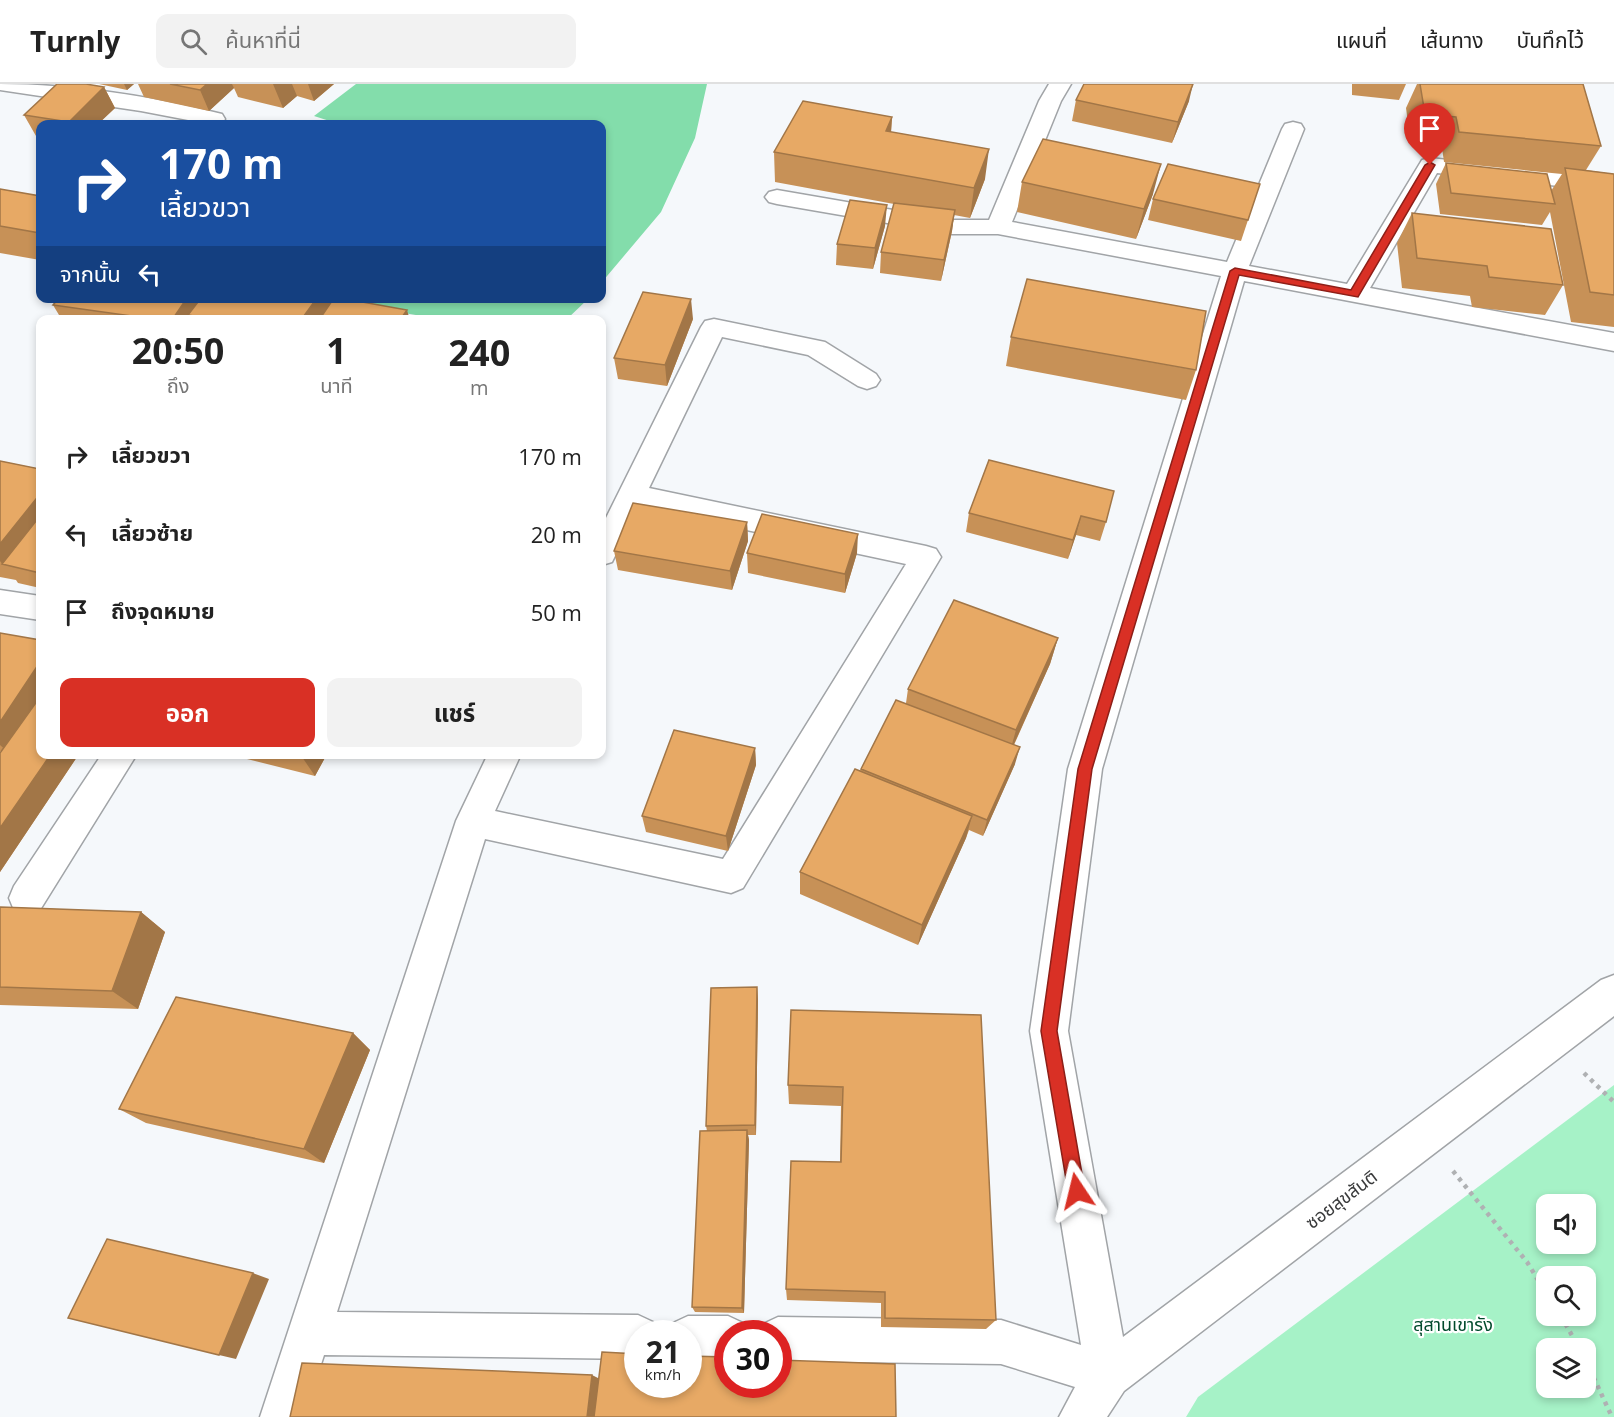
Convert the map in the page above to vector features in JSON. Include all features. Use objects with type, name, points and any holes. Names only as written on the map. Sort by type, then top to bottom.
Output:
[{"type":"street","points":[[0,84],[141,104],[214,119]]},
{"type":"street","points":[[998,227],[1050,101],[1060,84]]},
{"type":"street","points":[[792,1339],[1001,1342],[1108,1375],[1049,1031],[1085,769],[1235,271],[1293,129]]},
{"type":"street","points":[[1354,294],[1430,165],[1614,185]]},
{"type":"street","points":[[777,197],[951,227],[998,227],[1614,342]]},
{"type":"street","points":[[606,546],[714,327],[816,348],[867,380]]},
{"type":"street","points":[[473,821],[732,877],[926,557],[630,495]]},
{"type":"street","points":[[0,602],[36,608]]},
{"type":"street","points":[[27,898],[118,759]]},
{"type":"street","points":[[282,1417],[473,821],[503,759]]},
{"type":"street","name":"ซอยสุขสันติ","points":[[1081,1417],[1108,1375],[1614,993]]},
{"type":"street","points":[[310,1333],[624,1337]]},
{"type":"path","points":[[1424,1135],[1527,1262],[1536,1277]]},
{"type":"path","points":[[1596,1383],[1612,1417]]},
{"type":"green space","points":[[356,84],[707,84],[695,138],[661,212],[606,277],[606,120],[326,120],[314,116]]},
{"type":"green space","points":[[343,303],[584,303],[571,315],[416,315]]},
{"type":"green space","name":"สุสานเขารัง","points":[[1614,1085],[1614,1417],[1186,1417],[1198,1397]]},
{"type":"building","points":[[57,84],[86,84],[104,87],[71,120],[24,115]]},
{"type":"building","points":[[170,84],[207,84],[200,90]]},
{"type":"building","points":[[1084,84],[1193,84],[1178,122],[1076,100]]},
{"type":"building","points":[[1420,84],[1583,84],[1601,146],[1459,132],[1456,117],[1425,114]]},
{"type":"building","points":[[803,101],[892,117],[886,131],[989,149],[974,188],[774,152]]},
{"type":"building","points":[[1043,139],[1161,164],[1144,209],[1022,182]]},
{"type":"building","points":[[1446,163],[1547,174],[1555,204],[1451,193]]},
{"type":"building","points":[[1168,164],[1260,184],[1248,220],[1153,199]]},
{"type":"building","points":[[1565,168],[1614,174],[1614,295],[1590,292]]},
{"type":"building","points":[[0,189],[36,195],[36,232],[0,226]]},
{"type":"building","points":[[850,200],[887,205],[875,248],[837,244]]},
{"type":"building","points":[[894,203],[955,210],[944,260],[881,252]]},
{"type":"building","points":[[1412,213],[1551,229],[1563,285],[1489,277],[1487,266],[1417,258]]},
{"type":"building","points":[[1027,279],[1206,311],[1196,370],[1011,337]]},
{"type":"building","points":[[643,292],[691,299],[665,365],[614,358]]},
{"type":"building","points":[[55,303],[184,303],[175,315],[124,315],[53,305]]},
{"type":"building","points":[[197,303],[313,303],[305,315],[188,315]]},
{"type":"building","points":[[331,303],[368,303],[407,310],[404,315],[322,315]]},
{"type":"building","points":[[989,460],[1114,491],[1106,522],[1081,516],[1073,540],[969,513]]},
{"type":"building","points":[[0,461],[36,468],[36,499],[0,544]]},
{"type":"building","points":[[633,503],[747,522],[730,571],[614,551]]},
{"type":"building","points":[[762,514],[858,534],[845,574],[747,553]]},
{"type":"building","points":[[36,521],[36,572],[2,564]]},
{"type":"building","points":[[954,600],[1058,638],[1016,730],[908,689]]},
{"type":"building","points":[[0,633],[36,639],[36,668],[0,722]]},
{"type":"building","points":[[896,700],[1020,747],[987,820],[861,769]]},
{"type":"building","points":[[36,703],[36,759],[48,759],[0,828],[0,753]]},
{"type":"building","points":[[674,730],[755,748],[726,836],[642,816]]},
{"type":"building","points":[[855,769],[972,816],[922,925],[800,872]]},
{"type":"building","points":[[0,907],[141,912],[112,991],[0,987]]},
{"type":"building","points":[[757,987],[755,1125],[706,1126],[711,988]]},
{"type":"building","points":[[176,997],[353,1033],[304,1149],[119,1109]]},
{"type":"building","points":[[791,1010],[981,1015],[996,1320],[885,1318],[885,1292],[786,1289],[791,1161],[841,1162],[843,1087],[788,1085]]},
{"type":"building","points":[[747,1130],[742,1308],[692,1307],[700,1131]]},
{"type":"building","points":[[107,1239],[253,1273],[219,1355],[68,1318]]},
{"type":"building","points":[[602,1352],[624,1353],[624,1398],[702,1398],[702,1356],[714,1357],[714,1398],[792,1398],[792,1360],[895,1364],[896,1417],[594,1417]]},
{"type":"building","points":[[302,1363],[592,1375],[587,1417],[290,1417]]},
{"type":"route","points":[[1077,1191],[1049,1031],[1085,769],[1235,271],[1354,294],[1430,165]]}]
